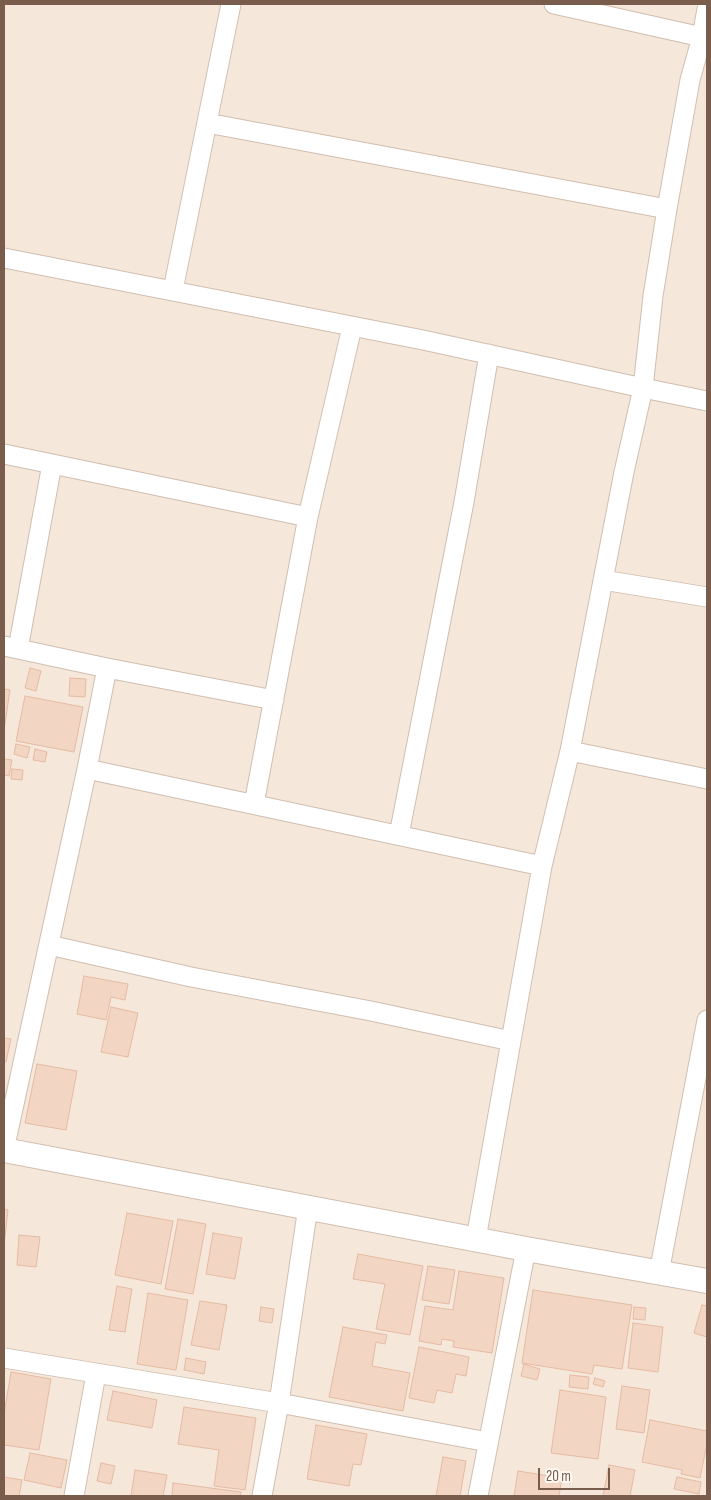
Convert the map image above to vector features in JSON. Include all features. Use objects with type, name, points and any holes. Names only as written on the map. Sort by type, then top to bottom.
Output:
[{"type":"street","points":[[173,290],[231,4]]},
{"type":"street","points":[[556,4],[702,37]]},
{"type":"street","points":[[476,1239],[542,866],[570,751],[624,472],[643,388],[653,296],[667,209],[699,81],[702,37],[707,9]]},
{"type":"street","points":[[207,123],[667,209]]},
{"type":"street","points":[[4,258],[489,354],[707,401]]},
{"type":"street","points":[[254,804],[308,516],[352,327]]},
{"type":"street","points":[[399,835],[464,502],[489,354]]},
{"type":"street","points":[[4,454],[308,516]]},
{"type":"street","points":[[52,464],[11,647],[107,668],[274,700]]},
{"type":"street","points":[[603,580],[707,597]]},
{"type":"street","points":[[107,668],[87,770],[4,1150],[526,1249],[707,1281]]},
{"type":"street","points":[[570,751],[707,779]]},
{"type":"street","points":[[87,770],[542,866]]},
{"type":"street","points":[[49,944],[191,977],[371,1011],[511,1041]]},
{"type":"street","points":[[660,1272],[707,1020]]},
{"type":"street","points":[[262,1496],[279,1403],[308,1207]]},
{"type":"street","points":[[478,1496],[526,1249]]},
{"type":"street","points":[[4,1358],[279,1403],[488,1442]]},
{"type":"street","points":[[74,1496],[96,1374]]},
{"type":"shaded area","points":[[4,4],[707,4],[707,1496],[4,1496]]},
{"type":"building","points":[[30,668],[41,671],[36,691],[25,688]]},
{"type":"building","points":[[70,678],[86,679],[85,697],[69,696]]},
{"type":"building","points":[[4,689],[10,690],[4,730]]},
{"type":"building","points":[[25,696],[83,707],[74,752],[16,741]]},
{"type":"building","points":[[16,744],[30,747],[27,758],[14,754]]},
{"type":"building","points":[[35,749],[47,752],[45,762],[33,760]]},
{"type":"building","points":[[4,759],[12,760],[9,776],[4,775]]},
{"type":"building","points":[[12,769],[23,770],[22,780],[11,779]]},
{"type":"building","points":[[84,976],[128,984],[125,1000],[111,997],[106,1020],[77,1014]]},
{"type":"building","points":[[111,1007],[138,1013],[128,1057],[101,1052]]},
{"type":"building","points":[[4,1038],[11,1039],[6,1062],[4,1061]]},
{"type":"building","points":[[37,1064],[77,1071],[66,1130],[25,1123]]},
{"type":"building","points":[[4,1209],[8,1210],[4,1245]]},
{"type":"building","points":[[127,1213],[173,1221],[161,1284],[115,1275]]},
{"type":"building","points":[[178,1219],[206,1224],[193,1294],[165,1289]]},
{"type":"building","points":[[213,1233],[242,1238],[235,1279],[206,1274]]},
{"type":"building","points":[[19,1235],[40,1237],[36,1267],[17,1265]]},
{"type":"building","points":[[358,1254],[423,1266],[410,1335],[376,1329],[385,1284],[353,1279]]},
{"type":"building","points":[[428,1266],[455,1270],[449,1304],[422,1300]]},
{"type":"building","points":[[459,1271],[504,1278],[492,1353],[453,1347],[454,1341],[442,1339],[441,1345],[419,1341],[425,1306],[453,1310]]},
{"type":"building","points":[[117,1286],[132,1289],[125,1332],[109,1330]]},
{"type":"building","points":[[533,1290],[632,1305],[622,1369],[594,1365],[592,1374],[522,1363]]},
{"type":"building","points":[[148,1293],[188,1300],[176,1370],[137,1364]]},
{"type":"building","points":[[200,1301],[227,1305],[219,1350],[191,1345]]},
{"type":"building","points":[[702,1305],[707,1306],[707,1337],[694,1333]]},
{"type":"building","points":[[261,1307],[274,1309],[272,1323],[259,1321]]},
{"type":"building","points":[[634,1307],[646,1308],[645,1320],[633,1319]]},
{"type":"building","points":[[633,1323],[663,1327],[658,1372],[628,1368]]},
{"type":"building","points":[[343,1327],[387,1335],[385,1344],[376,1342],[372,1366],[410,1373],[403,1411],[329,1397]]},
{"type":"building","points":[[419,1347],[469,1357],[466,1376],[456,1374],[452,1393],[437,1390],[434,1403],[409,1398]]},
{"type":"building","points":[[186,1358],[206,1362],[204,1374],[184,1370]]},
{"type":"building","points":[[524,1364],[540,1369],[537,1380],[521,1376]]},
{"type":"building","points":[[11,1372],[51,1379],[39,1450],[4,1445],[4,1414]]},
{"type":"building","points":[[570,1375],[589,1377],[588,1389],[569,1387]]},
{"type":"building","points":[[595,1378],[605,1381],[603,1387],[593,1384]]},
{"type":"building","points":[[622,1386],[650,1390],[644,1433],[616,1429]]},
{"type":"building","points":[[560,1390],[606,1397],[598,1459],[551,1453]]},
{"type":"building","points":[[113,1391],[157,1400],[152,1428],[107,1420]]},
{"type":"building","points":[[184,1407],[256,1418],[245,1490],[214,1486],[219,1450],[178,1444]]},
{"type":"building","points":[[650,1420],[707,1431],[707,1444],[700,1478],[681,1474],[682,1470],[642,1462]]},
{"type":"building","points":[[316,1425],[367,1434],[361,1465],[353,1464],[349,1486],[307,1479]]},
{"type":"building","points":[[30,1453],[67,1460],[61,1488],[24,1480]]},
{"type":"building","points":[[443,1457],[466,1461],[460,1496],[436,1496]]},
{"type":"building","points":[[101,1463],[115,1466],[111,1484],[97,1481]]},
{"type":"building","points":[[609,1465],[635,1470],[630,1496],[603,1496]]},
{"type":"building","points":[[135,1470],[167,1475],[163,1496],[131,1496]]},
{"type":"building","points":[[518,1471],[562,1478],[559,1496],[514,1496]]},
{"type":"building","points":[[4,1477],[22,1480],[19,1496],[4,1496]]},
{"type":"building","points":[[677,1477],[701,1482],[699,1494],[674,1489]]},
{"type":"building","points":[[173,1483],[241,1492],[240,1496],[172,1496]]}]
